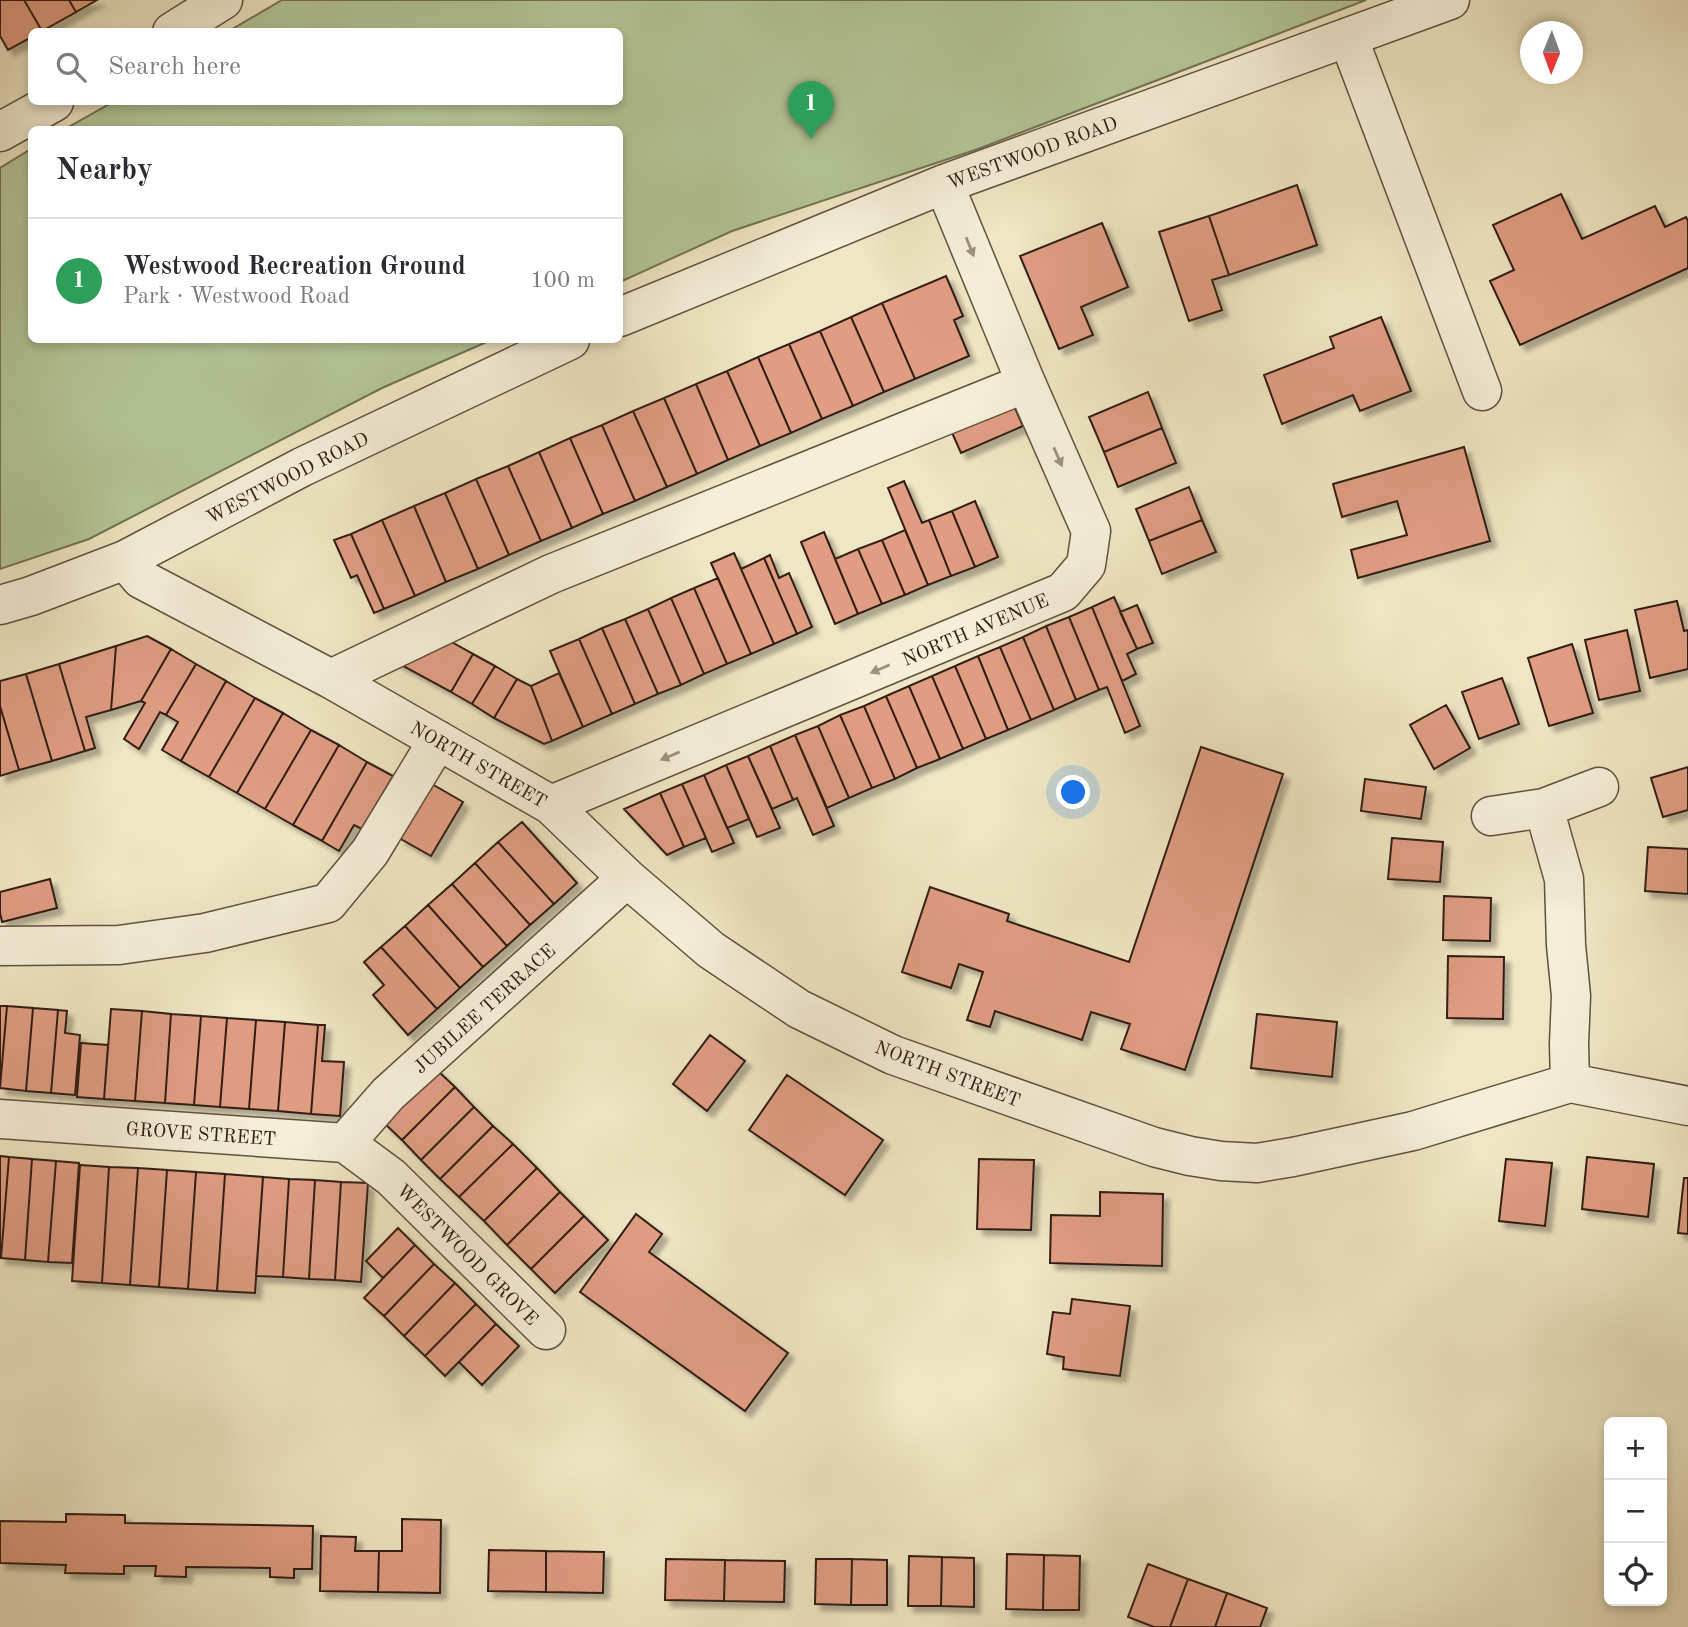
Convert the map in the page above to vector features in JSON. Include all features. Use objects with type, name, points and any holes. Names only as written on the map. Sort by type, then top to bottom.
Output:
[{"type":"street","points":[[178,28],[223,0]]},
{"type":"street","name":"WESTWOOD ROAD","points":[[623,316],[944,184],[1450,0]]},
{"type":"street","points":[[1348,37],[1482,391]]},
{"type":"street","points":[[0,132],[49,105]]},
{"type":"street","name":"NORTH AVENUE","points":[[551,805],[1063,592],[1086,565],[1091,531],[1026,383],[944,184]]},
{"type":"street","name":"WESTWOOD ROAD","points":[[0,605],[125,560],[302,467],[564,343]]},
{"type":"street","points":[[331,679],[551,574],[1026,383]]},
{"type":"street","name":"NORTH STREET","points":[[125,560],[141,579],[331,679],[551,805],[627,878],[711,950],[799,1009],[893,1055],[1154,1147],[1189,1156],[1257,1163],[1413,1131],[1570,1083],[1688,1106]]},
{"type":"street","points":[[0,946],[119,944],[144,941],[205,933],[328,903],[370,852],[438,740]]},
{"type":"street","points":[[1490,816],[1544,807],[1599,787]]},
{"type":"street","points":[[1544,807],[1564,878],[1571,996],[1570,1083]]},
{"type":"street","name":"JUBILEE TERRACE","points":[[345,1143],[388,1094],[627,878]]},
{"type":"street","name":"GROVE STREET","points":[[0,1119],[345,1143]]},
{"type":"street","name":"WESTWOOD GROVE","points":[[345,1143],[391,1177],[546,1331]]},
{"type":"green space","points":[[282,0],[1366,0],[978,149],[732,231],[623,281],[623,126],[70,126],[108,105],[623,105],[623,28],[234,28]]},
{"type":"green space","points":[[28,151],[28,343],[484,343],[382,388],[89,539],[0,569],[0,168]]},
{"type":"building","points":[[0,0],[24,0],[40,28],[28,28],[28,39],[8,50],[0,36]]},
{"type":"building","points":[[24,0],[69,0],[76,12],[47,28],[40,28]]},
{"type":"building","points":[[69,0],[97,0],[76,12]]},
{"type":"building","points":[[1297,185],[1317,245],[1229,275],[1209,216]]},
{"type":"building","points":[[1561,194],[1582,239],[1655,206],[1665,227],[1686,217],[1688,268],[1520,345],[1490,281],[1514,270],[1493,225]]},
{"type":"building","points":[[1209,216],[1229,275],[1212,280],[1222,310],[1189,321],[1159,232]]},
{"type":"building","points":[[1102,223],[1128,287],[1081,307],[1093,335],[1059,349],[1020,256]]},
{"type":"building","points":[[946,276],[963,316],[954,320],[969,356],[915,379],[882,303]]},
{"type":"building","points":[[882,303],[915,379],[884,392],[851,317]]},
{"type":"building","points":[[851,317],[884,392],[853,406],[820,331]]},
{"type":"building","points":[[1381,317],[1411,391],[1360,411],[1353,395],[1282,424],[1264,375],[1334,348],[1330,337]]},
{"type":"building","points":[[820,331],[853,406],[822,419],[789,344]]},
{"type":"building","points":[[789,344],[822,419],[791,433],[758,357]]},
{"type":"building","points":[[758,357],[791,433],[760,446],[727,371]]},
{"type":"building","points":[[727,371],[760,446],[728,460],[696,384]]},
{"type":"building","points":[[696,384],[728,460],[697,474],[664,398]]},
{"type":"building","points":[[1148,392],[1162,428],[1104,452],[1089,417]]},
{"type":"building","points":[[664,398],[697,474],[667,487],[633,411]]},
{"type":"building","points":[[1011,399],[1023,426],[961,453],[949,426]]},
{"type":"building","points":[[633,411],[667,487],[635,501],[602,425]]},
{"type":"building","points":[[602,425],[635,501],[603,514],[570,438]]},
{"type":"building","points":[[1162,428],[1176,463],[1118,487],[1104,452]]},
{"type":"building","points":[[570,438],[603,514],[572,528],[539,452]]},
{"type":"building","points":[[1464,447],[1490,541],[1358,578],[1351,550],[1407,535],[1397,501],[1342,517],[1333,484]]},
{"type":"building","points":[[539,452],[572,528],[541,541],[508,466]]},
{"type":"building","points":[[508,466],[541,541],[509,555],[476,479]]},
{"type":"building","points":[[476,479],[509,555],[478,569],[445,493]]},
{"type":"building","points":[[904,481],[922,523],[929,520],[951,576],[928,585],[888,488]]},
{"type":"building","points":[[1189,487],[1202,520],[1149,541],[1136,509]]},
{"type":"building","points":[[445,493],[478,569],[446,582],[414,506]]},
{"type":"building","points":[[975,501],[998,557],[975,567],[952,511]]},
{"type":"building","points":[[414,506],[446,582],[415,596],[382,520]]},
{"type":"building","points":[[952,511],[975,567],[951,576],[929,520]]},
{"type":"building","points":[[382,520],[415,596],[384,609],[351,534]]},
{"type":"building","points":[[1202,520],[1216,552],[1162,574],[1149,541]]},
{"type":"building","points":[[905,530],[928,585],[905,595],[882,540]]},
{"type":"building","points":[[824,532],[858,614],[835,624],[801,542]]},
{"type":"building","points":[[351,534],[384,609],[374,613],[357,575],[351,578],[334,540]]},
{"type":"building","points":[[882,540],[905,595],[882,604],[858,549]]},
{"type":"building","points":[[858,549],[882,604],[858,614],[835,559]]},
{"type":"building","points":[[734,553],[774,644],[751,654],[711,563]]},
{"type":"building","points":[[770,555],[779,578],[789,573],[812,627],[797,634],[764,558]]},
{"type":"building","points":[[764,558],[797,634],[774,644],[741,569]]},
{"type":"building","points":[[718,578],[751,654],[727,664],[694,588]]},
{"type":"building","points":[[694,588],[727,664],[704,674],[671,598]]},
{"type":"building","points":[[1114,597],[1137,649],[1127,654],[1136,674],[1122,681],[1092,607]]},
{"type":"building","points":[[671,598],[704,674],[681,685],[648,609]]},
{"type":"building","points":[[1677,601],[1684,631],[1688,630],[1688,669],[1650,678],[1635,610]]},
{"type":"building","points":[[1137,605],[1153,643],[1137,649],[1120,612]]},
{"type":"building","points":[[1092,607],[1140,726],[1125,733],[1107,687],[1099,690],[1069,617]]},
{"type":"building","points":[[648,609],[681,685],[658,694],[625,619]]},
{"type":"building","points":[[1069,617],[1099,690],[1076,700],[1046,626]]},
{"type":"building","points":[[625,619],[658,694],[635,704],[602,628]]},
{"type":"building","points":[[1046,626],[1076,700],[1054,710],[1023,637]]},
{"type":"building","points":[[602,628],[635,704],[612,714],[579,639]]},
{"type":"building","points":[[1627,630],[1640,691],[1599,700],[1585,640]]},
{"type":"building","points":[[147,636],[171,649],[141,701],[111,710],[116,646]]},
{"type":"building","points":[[1023,637],[1054,710],[1031,720],[1000,647]]},
{"type":"building","points":[[579,639],[612,714],[583,727],[550,651]]},
{"type":"building","points":[[448,640],[473,654],[451,692],[392,660]]},
{"type":"building","points":[[1572,644],[1593,713],[1549,726],[1528,658]]},
{"type":"building","points":[[116,646],[111,710],[86,717],[95,748],[85,751],[59,664]]},
{"type":"building","points":[[1000,647],[1031,720],[1008,730],[978,656]]},
{"type":"building","points":[[171,649],[196,664],[166,715],[160,712],[139,749],[124,739],[145,703],[141,701]]},
{"type":"building","points":[[473,654],[495,666],[472,704],[451,692]]},
{"type":"building","points":[[978,656],[1008,730],[986,739],[955,666]]},
{"type":"building","points":[[59,664],[85,751],[52,761],[26,674]]},
{"type":"building","points":[[196,664],[226,681],[181,761],[162,750],[178,722],[166,715]]},
{"type":"building","points":[[495,666],[517,679],[494,718],[472,704]]},
{"type":"building","points":[[955,666],[986,739],[963,749],[932,676]]},
{"type":"building","points":[[559,673],[583,727],[552,741],[531,686]]},
{"type":"building","points":[[26,674],[52,761],[19,770],[0,706],[0,681]]},
{"type":"building","points":[[932,676],[963,749],[940,759],[909,686]]},
{"type":"building","points":[[1502,678],[1519,724],[1479,739],[1462,692]]},
{"type":"building","points":[[517,679],[531,686],[552,741],[544,744],[494,718]]},
{"type":"building","points":[[226,681],[255,698],[209,777],[181,761]]},
{"type":"building","points":[[909,686],[940,759],[917,768],[886,696]]},
{"type":"building","points":[[886,696],[917,768],[895,779],[864,706]]},
{"type":"building","points":[[255,698],[283,713],[237,793],[209,777]]},
{"type":"building","points":[[1446,705],[1470,748],[1434,769],[1410,725]]},
{"type":"building","points":[[0,706],[19,770],[0,776]]},
{"type":"building","points":[[864,706],[895,779],[872,788],[840,715]]},
{"type":"building","points":[[283,713],[311,730],[265,809],[237,793]]},
{"type":"building","points":[[840,715],[872,788],[849,798],[818,726]]},
{"type":"building","points":[[818,726],[849,798],[827,808],[795,735]]},
{"type":"building","points":[[311,730],[339,745],[293,825],[265,809]]},
{"type":"building","points":[[795,735],[834,826],[813,835],[797,798],[793,800],[770,746]]},
{"type":"building","points":[[339,745],[367,762],[322,841],[293,825]]},
{"type":"building","points":[[770,746],[793,800],[772,809],[748,756]]},
{"type":"building","points":[[1201,747],[1283,774],[1185,1070],[1121,1049],[1130,1024],[1091,1012],[1082,1040],[995,1011],[990,1027],[967,1020],[983,972],[959,964],[951,988],[902,972],[930,887],[1009,914],[1007,921],[1129,962]]},
{"type":"building","points":[[748,756],[780,828],[757,837],[726,765]]},
{"type":"building","points":[[367,762],[393,776],[362,829],[354,825],[339,851],[322,841]]},
{"type":"building","points":[[726,765],[749,819],[727,828],[704,775]]},
{"type":"building","points":[[1688,767],[1688,810],[1663,817],[1651,778]]},
{"type":"building","points":[[704,775],[734,843],[712,852],[682,784]]},
{"type":"building","points":[[1365,779],[1426,787],[1421,819],[1361,811]]},
{"type":"building","points":[[432,784],[463,802],[431,856],[399,838]]},
{"type":"building","points":[[682,784],[706,838],[684,847],[660,793]]},
{"type":"building","points":[[660,793],[684,847],[667,855],[624,809]]},
{"type":"building","points":[[522,822],[577,883],[554,904],[498,842]]},
{"type":"building","points":[[1392,838],[1443,842],[1440,882],[1388,879]]},
{"type":"building","points":[[498,842],[554,904],[530,925],[475,863]]},
{"type":"building","points":[[1648,847],[1688,849],[1688,894],[1645,891]]},
{"type":"building","points":[[475,863],[530,925],[507,946],[452,884]]},
{"type":"building","points":[[50,879],[57,908],[2,922],[0,892]]},
{"type":"building","points":[[452,884],[507,946],[483,967],[428,905]]},
{"type":"building","points":[[1444,896],[1491,898],[1490,941],[1443,940]]},
{"type":"building","points":[[428,905],[483,967],[460,988],[405,926]]},
{"type":"building","points":[[405,926],[460,988],[437,1009],[381,947]]},
{"type":"building","points":[[381,947],[437,1009],[408,1035],[373,995],[384,985],[364,962]]},
{"type":"building","points":[[1448,956],[1504,957],[1503,1019],[1447,1018]]},
{"type":"building","points":[[0,1006],[7,1006],[0,1088]]},
{"type":"building","points":[[7,1006],[33,1008],[26,1091],[0,1088]]},
{"type":"building","points":[[33,1008],[58,1010],[51,1093],[26,1091]]},
{"type":"building","points":[[111,1009],[142,1011],[135,1101],[104,1099]]},
{"type":"building","points":[[58,1010],[67,1011],[65,1033],[80,1035],[75,1095],[51,1093]]},
{"type":"building","points":[[142,1011],[171,1014],[165,1103],[135,1101]]},
{"type":"building","points":[[171,1014],[201,1016],[194,1105],[165,1103]]},
{"type":"building","points":[[1257,1014],[1337,1022],[1332,1077],[1251,1068]]},
{"type":"building","points":[[201,1016],[227,1018],[220,1107],[194,1105]]},
{"type":"building","points":[[227,1018],[256,1020],[249,1109],[220,1107]]},
{"type":"building","points":[[256,1020],[285,1022],[278,1111],[249,1109]]},
{"type":"building","points":[[285,1022],[318,1025],[311,1114],[278,1111]]},
{"type":"building","points":[[318,1025],[325,1025],[322,1061],[344,1062],[340,1116],[311,1114]]},
{"type":"building","points":[[710,1035],[745,1061],[707,1111],[673,1084]]},
{"type":"building","points":[[81,1043],[108,1045],[104,1099],[77,1097]]},
{"type":"building","points":[[436,1069],[455,1087],[402,1140],[383,1122]]},
{"type":"building","points":[[787,1075],[883,1140],[845,1195],[749,1130]]},
{"type":"building","points":[[455,1087],[474,1107],[421,1160],[402,1140]]},
{"type":"building","points":[[474,1107],[493,1126],[440,1179],[421,1160]]},
{"type":"building","points":[[493,1126],[513,1144],[459,1197],[440,1179]]},
{"type":"building","points":[[513,1144],[537,1168],[484,1221],[459,1197]]},
{"type":"building","points":[[0,1156],[9,1157],[1,1258],[0,1258]]},
{"type":"building","points":[[9,1157],[32,1159],[25,1260],[1,1258]]},
{"type":"building","points":[[1587,1157],[1654,1164],[1648,1217],[1582,1209]]},
{"type":"building","points":[[32,1159],[56,1161],[48,1262],[25,1260]]},
{"type":"building","points":[[979,1159],[1034,1160],[1031,1230],[977,1229]]},
{"type":"building","points":[[1506,1159],[1552,1163],[1545,1226],[1499,1221]]},
{"type":"building","points":[[56,1161],[79,1163],[72,1263],[48,1262]]},
{"type":"building","points":[[80,1165],[109,1167],[102,1283],[72,1281]]},
{"type":"building","points":[[109,1167],[138,1168],[130,1285],[102,1283]]},
{"type":"building","points":[[138,1168],[167,1170],[159,1287],[130,1285]]},
{"type":"building","points":[[537,1168],[560,1192],[507,1245],[484,1221]]},
{"type":"building","points":[[167,1170],[196,1172],[188,1289],[159,1287]]},
{"type":"building","points":[[196,1172],[225,1174],[217,1291],[188,1289]]},
{"type":"building","points":[[225,1174],[263,1177],[255,1293],[217,1291]]},
{"type":"building","points":[[263,1177],[289,1179],[283,1277],[256,1276]]},
{"type":"building","points":[[1684,1178],[1688,1178],[1688,1234],[1678,1233]]},
{"type":"building","points":[[289,1179],[315,1180],[309,1279],[283,1277]]},
{"type":"building","points":[[315,1180],[341,1182],[335,1280],[309,1279]]},
{"type":"building","points":[[341,1182],[368,1183],[361,1282],[335,1280]]},
{"type":"building","points":[[560,1192],[584,1216],[531,1269],[507,1245]]},
{"type":"building","points":[[1100,1192],[1163,1194],[1162,1266],[1050,1263],[1051,1215],[1100,1216]]},
{"type":"building","points":[[636,1214],[662,1234],[649,1252],[788,1353],[745,1411],[580,1292]]},
{"type":"building","points":[[584,1216],[608,1240],[555,1293],[531,1269]]},
{"type":"building","points":[[398,1228],[415,1245],[383,1278],[366,1261]]},
{"type":"building","points":[[415,1245],[434,1264],[384,1316],[364,1298]]},
{"type":"building","points":[[434,1264],[455,1283],[404,1336],[384,1316]]},
{"type":"building","points":[[455,1283],[476,1304],[425,1356],[404,1336]]},
{"type":"building","points":[[1072,1299],[1130,1306],[1120,1376],[1063,1369],[1064,1357],[1047,1354],[1053,1312],[1070,1314]]},
{"type":"building","points":[[476,1304],[496,1324],[445,1376],[425,1356]]},
{"type":"building","points":[[496,1324],[519,1346],[482,1385],[459,1362]]},
{"type":"building","points":[[66,1514],[125,1515],[125,1523],[313,1526],[312,1569],[294,1569],[294,1578],[270,1577],[270,1568],[186,1567],[186,1577],[155,1576],[156,1566],[124,1566],[124,1574],[65,1573],[66,1565],[0,1563],[0,1521],[66,1522]]},
{"type":"building","points":[[402,1519],[441,1520],[440,1593],[378,1592],[379,1551],[402,1551]]},
{"type":"building","points":[[321,1536],[356,1537],[355,1551],[379,1551],[378,1592],[320,1591]]},
{"type":"building","points":[[489,1550],[546,1551],[546,1592],[488,1591]]},
{"type":"building","points":[[546,1551],[604,1552],[603,1593],[546,1592]]},
{"type":"building","points":[[1007,1554],[1044,1555],[1043,1610],[1006,1609]]},
{"type":"building","points":[[1044,1555],[1080,1556],[1079,1610],[1043,1610]]},
{"type":"building","points":[[909,1556],[942,1557],[941,1606],[908,1606]]},
{"type":"building","points":[[942,1557],[974,1558],[974,1607],[941,1606]]},
{"type":"building","points":[[666,1559],[725,1560],[724,1601],[665,1600]]},
{"type":"building","points":[[816,1559],[852,1559],[851,1605],[815,1604]]},
{"type":"building","points":[[852,1559],[887,1560],[887,1605],[851,1605]]},
{"type":"building","points":[[725,1560],[785,1561],[784,1602],[724,1601]]},
{"type":"building","points":[[1148,1564],[1188,1579],[1170,1627],[1154,1627],[1128,1617]]},
{"type":"building","points":[[1188,1579],[1227,1593],[1215,1627],[1170,1627]]},
{"type":"building","points":[[1227,1593],[1267,1608],[1260,1627],[1215,1627]]},
{"type":"place","name":"Westwood Recreation Ground","points":[[811,139]]}]
